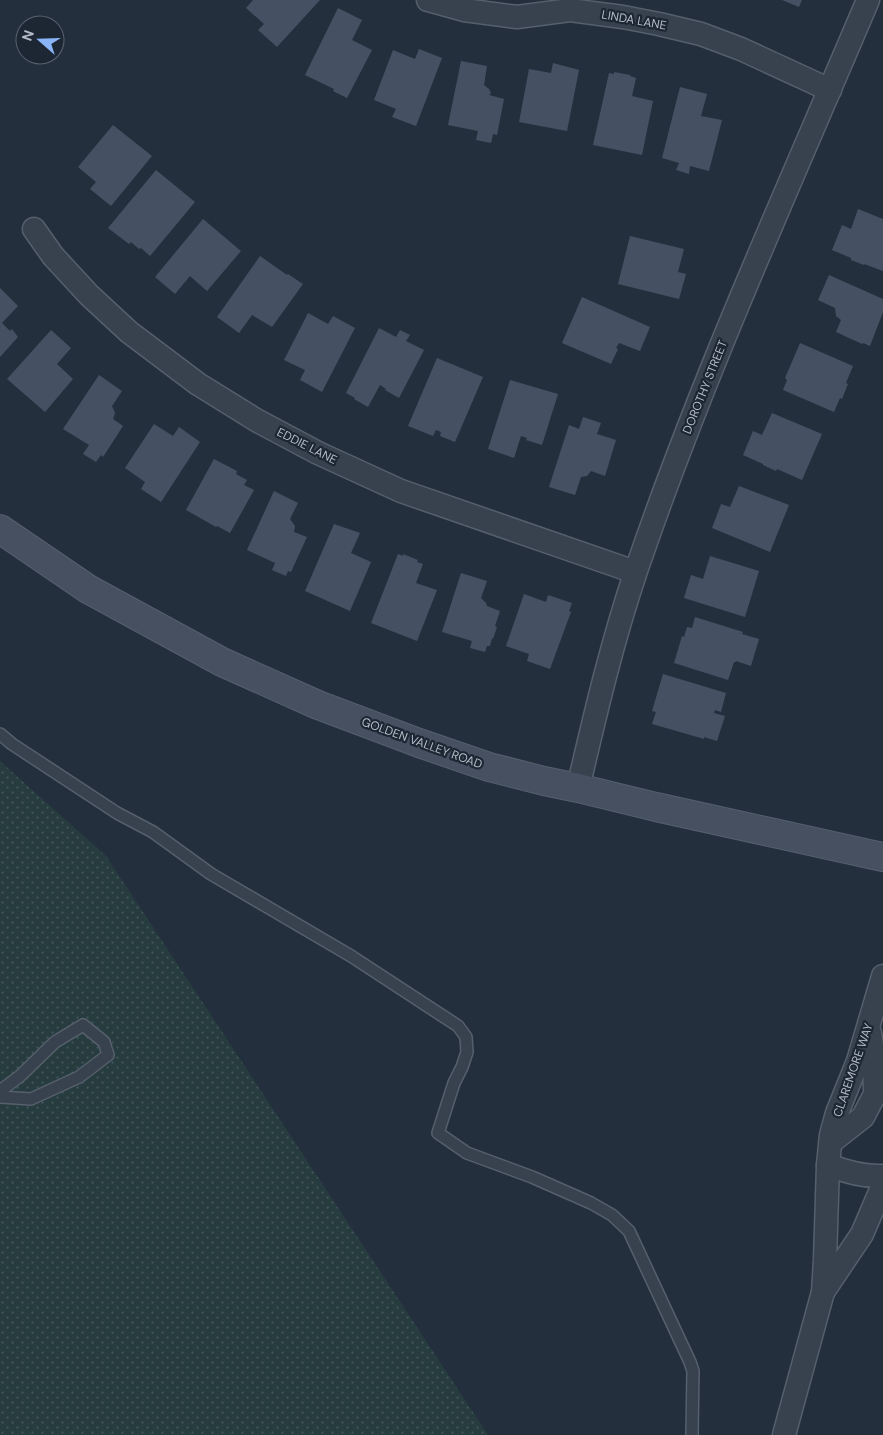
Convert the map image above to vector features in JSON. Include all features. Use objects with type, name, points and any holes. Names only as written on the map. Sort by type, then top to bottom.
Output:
[{"type":"main road","name":"GOLDEN VALLEY ROAD","points":[[0,529],[96,593],[222,662],[318,705],[419,743],[489,767],[544,781],[883,857]]},
{"type":"street","name":"LINDA LANE","points":[[428,0],[464,10],[517,17],[570,10],[659,24],[701,34],[742,49],[830,90]]},
{"type":"street","name":"DOROTHY STREET","points":[[578,788],[610,659],[635,572],[688,427],[770,228],[868,0]]},
{"type":"street","name":"EDDIE LANE","points":[[34,229],[53,256],[89,295],[129,332],[198,384],[256,420],[318,453],[401,490],[635,572]]},
{"type":"street","name":"CLAREMORE WAY","points":[[784,1435],[823,1292],[828,1165],[837,1113],[858,1061],[883,976]]},
{"type":"street","points":[[828,1165],[845,1172],[883,1176]]},
{"type":"street","name":"CLAREMORE WAY","points":[[823,1292],[862,1234],[883,1185]]},
{"type":"lane","points":[[0,734],[12,744],[117,813],[153,832],[212,874],[351,956],[458,1026],[466,1037],[467,1052],[462,1068],[454,1083],[438,1133],[467,1153],[591,1203],[612,1215],[629,1231],[693,1371],[692,1435]]},
{"type":"lane","points":[[0,1091],[20,1076],[55,1042],[83,1025],[104,1042],[108,1055],[79,1077],[31,1099],[0,1098]]},
{"type":"green space","points":[[0,761],[106,856],[488,1435],[0,1435]]},
{"type":"building","points":[[253,0],[320,0],[277,47],[258,30],[264,24],[246,8]]},
{"type":"building","points":[[782,0],[802,0],[799,7]]},
{"type":"building","points":[[338,8],[362,20],[352,40],[372,50],[347,98],[333,91],[334,89],[305,75]]},
{"type":"building","points":[[419,49],[442,58],[416,126],[392,117],[396,109],[374,100],[393,50],[415,59]]},
{"type":"building","points":[[461,61],[487,66],[484,85],[491,93],[489,95],[504,99],[497,135],[493,134],[491,143],[476,140],[478,131],[448,125]]},
{"type":"building","points":[[553,63],[579,70],[567,131],[519,122],[529,69],[551,73]]},
{"type":"building","points":[[614,72],[636,78],[632,96],[653,101],[642,155],[593,145],[609,73],[614,74]]},
{"type":"building","points":[[680,87],[707,94],[701,116],[722,120],[709,171],[690,166],[689,174],[676,170],[679,163],[662,158]]},
{"type":"building","points":[[113,125],[152,156],[111,206],[90,189],[96,182],[78,167]]},
{"type":"building","points":[[156,170],[195,202],[150,256],[131,242],[129,244],[108,228]]},
{"type":"building","points":[[858,209],[883,219],[883,271],[851,260],[851,258],[832,250],[842,225],[851,229]]},
{"type":"building","points":[[203,219],[241,251],[207,291],[190,276],[175,294],[155,277]]},
{"type":"building","points":[[630,236],[684,249],[678,272],[686,274],[679,299],[618,284]]},
{"type":"building","points":[[260,256],[303,284],[272,327],[252,315],[239,333],[217,317]]},
{"type":"building","points":[[829,275],[883,299],[883,312],[870,346],[836,332],[841,320],[836,316],[835,308],[818,300]]},
{"type":"building","points":[[0,288],[18,306],[2,323],[10,331],[12,329],[18,337],[0,357]]},
{"type":"building","points":[[582,297],[650,327],[640,351],[619,343],[611,364],[562,343]]},
{"type":"building","points":[[308,313],[328,324],[333,316],[355,328],[322,392],[300,380],[305,370],[284,360]]},
{"type":"building","points":[[379,328],[396,337],[400,330],[410,335],[406,341],[424,350],[399,398],[380,385],[368,407],[346,393]]},
{"type":"building","points":[[51,330],[71,348],[57,364],[73,379],[45,412],[7,379]]},
{"type":"building","points":[[800,343],[853,366],[842,399],[840,398],[834,412],[783,390],[787,380],[785,378]]},
{"type":"building","points":[[437,358],[483,377],[455,442],[440,436],[441,432],[436,430],[433,436],[408,426]]},
{"type":"building","points":[[99,375],[122,391],[112,406],[115,413],[113,419],[123,426],[103,457],[101,455],[96,462],[83,454],[89,445],[63,429]]},
{"type":"building","points":[[510,380],[558,394],[542,445],[526,440],[527,438],[521,436],[514,458],[488,449]]},
{"type":"building","points":[[772,413],[822,434],[802,480],[777,469],[776,471],[743,455],[753,431],[762,435]]},
{"type":"building","points":[[583,417],[601,423],[597,434],[616,440],[605,476],[591,471],[587,476],[581,477],[575,495],[549,487],[569,425],[579,429]]},
{"type":"building","points":[[154,424],[173,436],[179,427],[200,442],[161,502],[141,489],[145,482],[125,468]]},
{"type":"building","points":[[214,459],[237,471],[236,474],[247,480],[244,485],[254,490],[230,533],[186,510]]},
{"type":"building","points":[[739,486],[789,505],[770,552],[712,528],[721,504],[730,507]]},
{"type":"building","points":[[274,491],[298,503],[290,519],[295,526],[294,532],[307,537],[291,572],[288,571],[286,576],[272,570],[275,563],[247,550]]},
{"type":"building","points":[[334,524],[360,533],[351,553],[371,562],[350,611],[305,591]]},
{"type":"building","points":[[398,554],[418,560],[417,562],[423,564],[416,583],[437,590],[417,641],[371,623]]},
{"type":"building","points":[[710,556],[759,571],[745,617],[684,598],[691,575],[703,579]]},
{"type":"building","points":[[461,573],[487,581],[481,598],[487,606],[500,611],[493,639],[485,652],[470,648],[472,641],[442,632]]},
{"type":"building","points":[[524,594],[546,602],[548,595],[572,603],[569,611],[571,612],[550,669],[527,661],[529,654],[506,646]]},
{"type":"building","points":[[695,617],[759,639],[751,666],[734,662],[728,680],[674,663],[682,636],[684,637],[687,627],[692,628]]},
{"type":"building","points":[[663,674],[726,693],[721,712],[715,710],[714,713],[725,716],[717,741],[652,724],[656,712],[652,711]]}]
